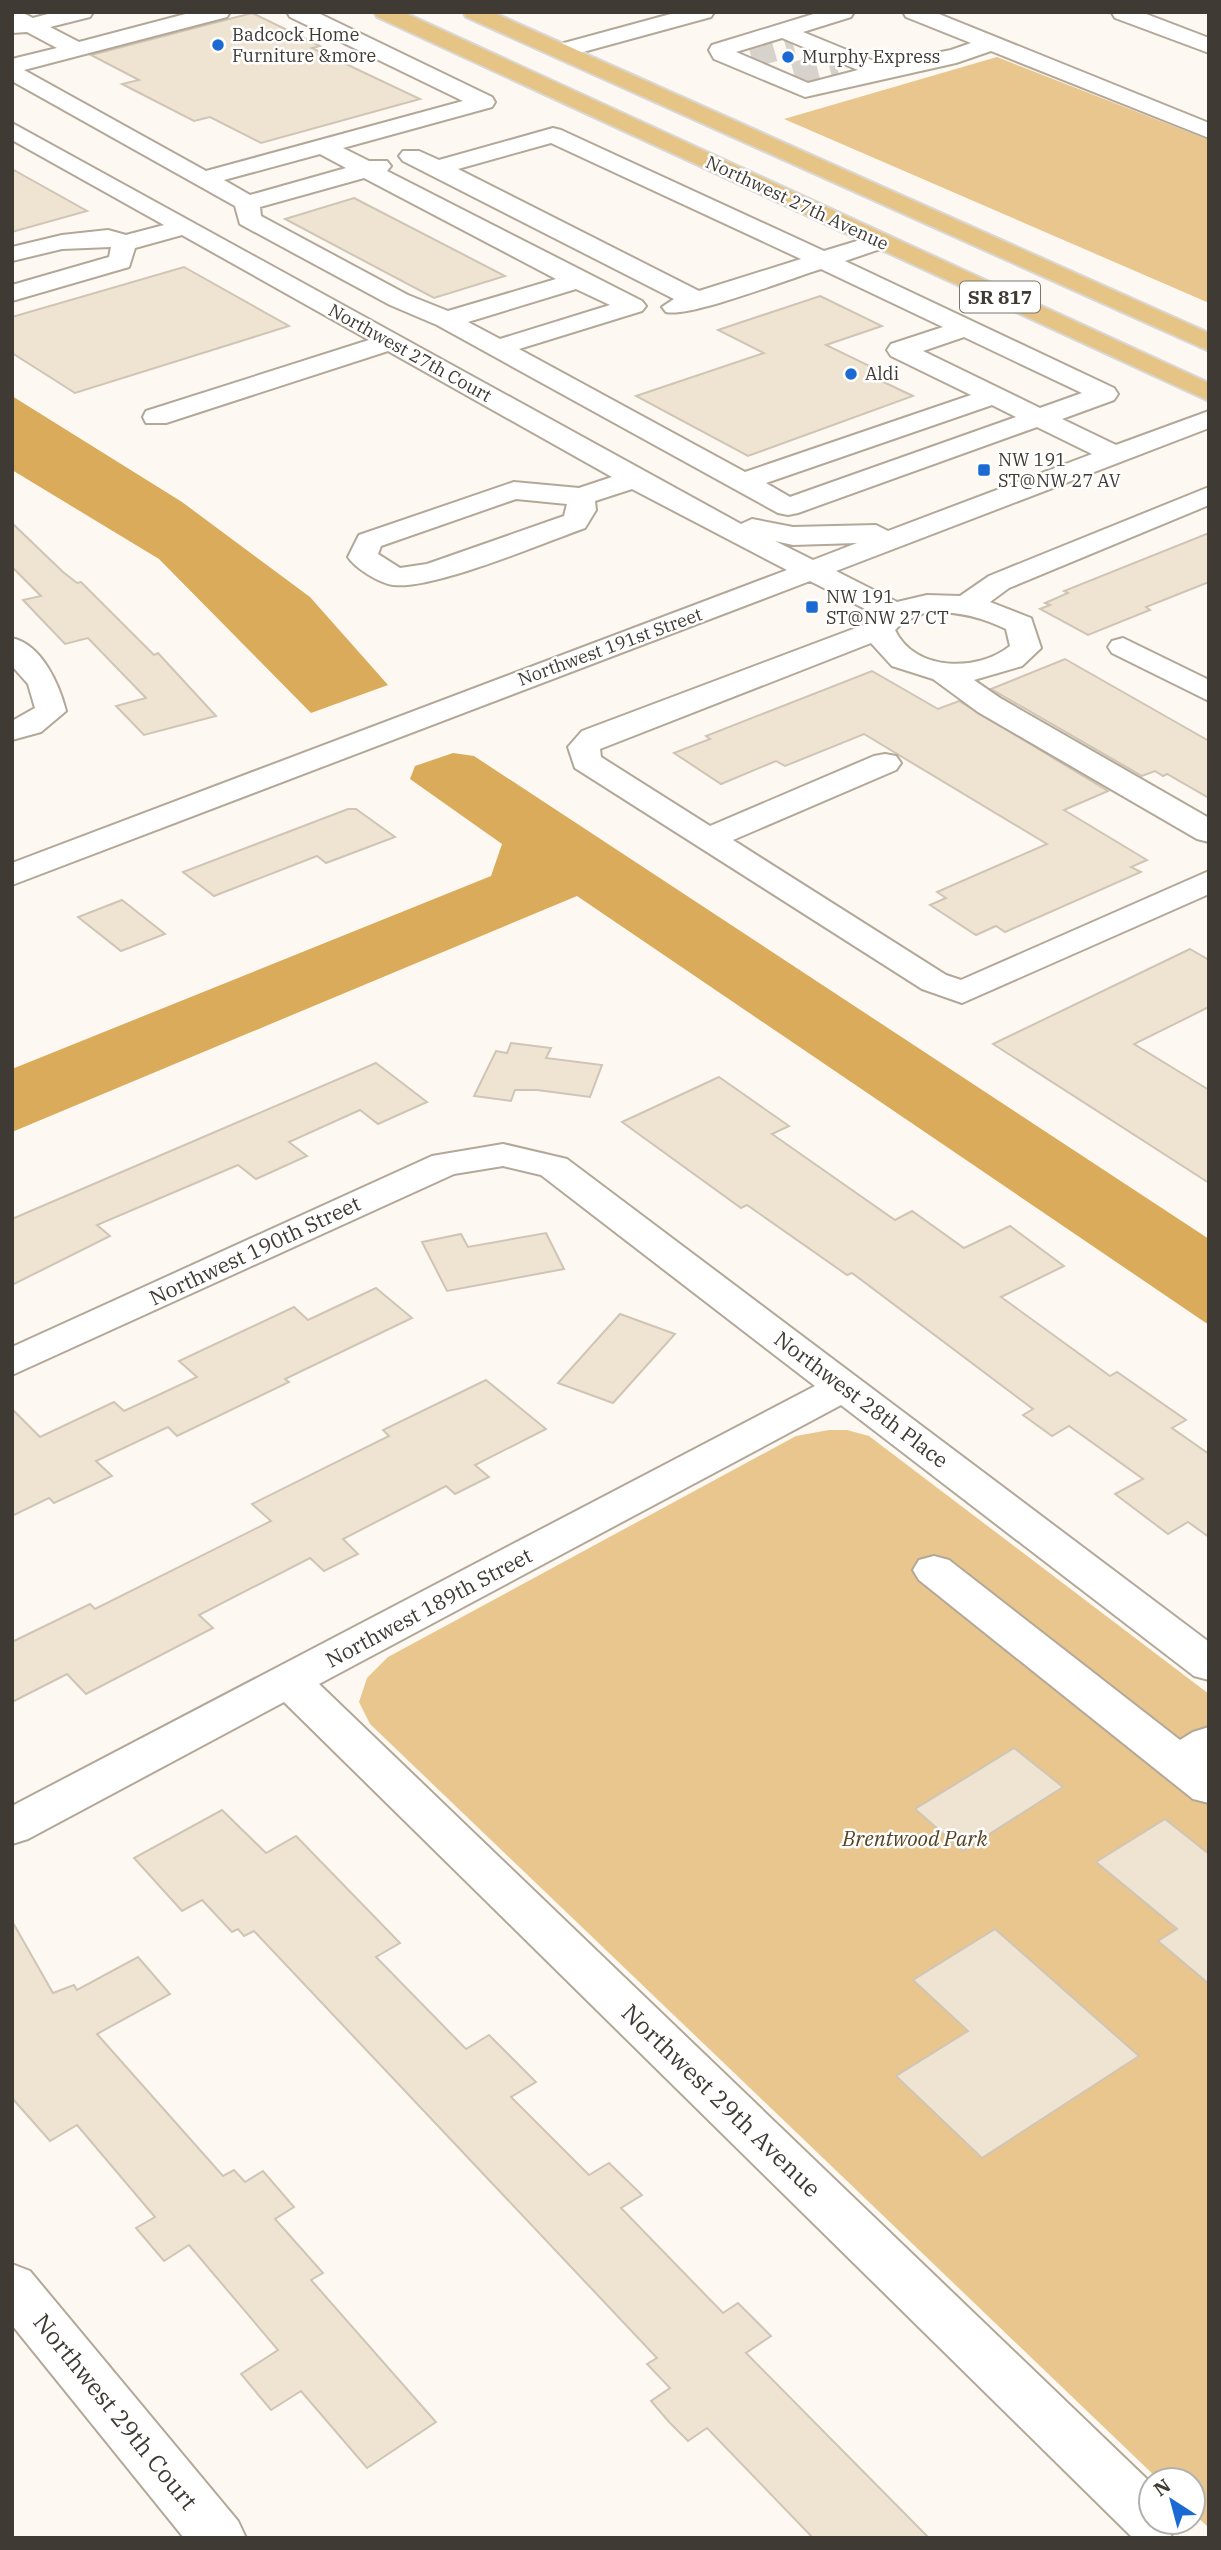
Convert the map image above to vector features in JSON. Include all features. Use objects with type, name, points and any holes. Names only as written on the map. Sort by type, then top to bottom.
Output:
[{"type":"main road","name":"Northwest 27th Avenue","points":[[385,12],[1209,393]]},
{"type":"main road","name":"Northwest 27th Avenue","points":[[474,12],[1209,343]]},
{"type":"street","points":[[12,42],[25,26],[82,12]]},
{"type":"street","points":[[12,66],[219,12]]},
{"type":"street","points":[[202,179],[484,102],[298,12]]},
{"type":"street","points":[[561,51],[703,12]]},
{"type":"street","points":[[815,48],[843,12]]},
{"type":"street","points":[[917,13],[1209,131]]},
{"type":"street","points":[[1123,13],[1202,39]]},
{"type":"street","points":[[25,26],[105,18]]},
{"type":"street","points":[[25,26],[76,49]]},
{"type":"street","points":[[878,71],[815,48],[720,50],[765,67],[805,90],[878,71],[956,56],[992,43]]},
{"type":"street","points":[[12,72],[247,204],[582,103]]},
{"type":"street","points":[[247,204],[249,219],[399,300],[499,347],[788,507],[1105,394],[524,121]]},
{"type":"street","name":"Northwest 27th Court","points":[[12,130],[683,506],[810,571],[888,621]]},
{"type":"street","points":[[437,168],[553,135]]},
{"type":"street","points":[[322,146],[579,281],[633,306]]},
{"type":"street","points":[[411,156],[698,301]]},
{"type":"street","points":[[12,254],[62,242],[108,237],[124,243],[186,227]]},
{"type":"street","points":[[499,347],[633,306],[679,307],[880,241]]},
{"type":"street","points":[[12,293],[120,262],[124,243]]},
{"type":"street","points":[[446,320],[579,281]]},
{"type":"street","points":[[966,328],[900,350],[1115,455]]},
{"type":"street","points":[[156,417],[390,342]]},
{"type":"street","points":[[743,482],[994,396]]},
{"type":"street","name":"Northwest 191st Street","points":[[12,875],[1209,419]]},
{"type":"street","points":[[581,497],[582,510],[575,522],[432,572],[395,577],[362,557],[369,541],[514,490],[581,497],[635,479]]},
{"type":"street","points":[[967,604],[999,582],[1209,495]]},
{"type":"street","points":[[683,506],[758,530],[793,536],[836,537],[920,530]]},
{"type":"street","points":[[888,621],[883,641],[888,649],[905,660],[943,672],[964,673],[999,666],[1018,658],[1026,648],[1020,624],[982,607],[941,603],[888,621],[593,738],[584,747],[586,761],[934,982],[962,993],[1209,881]]},
{"type":"street","points":[[12,647],[43,682],[51,711],[30,725],[12,731]]},
{"type":"street","points":[[1123,647],[1209,692]]},
{"type":"street","points":[[943,672],[989,705],[1209,832]]},
{"type":"street","points":[[709,838],[885,763]]},
{"type":"street","name":"Northwest 190th Street","points":[[12,1362],[445,1164],[503,1155]]},
{"type":"street","name":"Northwest 28th Place","points":[[503,1155],[554,1167],[1209,1665]]},
{"type":"street","name":"Northwest 189th Street","points":[[12,1827],[844,1387]]},
{"type":"street","points":[[934,1570],[1199,1765]]},
{"type":"street","name":"Northwest 29th Avenue","points":[[290,1682],[1137,2506]]},
{"type":"street","name":"Northwest 29th Court","points":[[12,2286],[218,2538]]},
{"type":"green space","points":[[997,57],[1209,140],[1209,303],[784,119]]},
{"type":"green space","name":"Brentwood Park","points":[[829,1430],[847,1430],[869,1436],[1209,1694],[1209,2528],[1207,2466],[1144,2466],[370,1724],[359,1702],[367,1678],[388,1657],[796,1436]]},
{"type":"shaded area","points":[[12,396],[182,502],[310,597],[388,685],[311,713],[159,559],[12,470]]},
{"type":"shaded area","points":[[453,753],[474,756],[1209,1239],[1209,1325],[577,896],[12,1132],[12,1069],[491,876],[502,844],[410,779],[415,766]]},
{"type":"building","points":[[252,13],[320,46],[312,48],[420,99],[261,143],[210,117],[194,121],[122,84],[139,80],[91,55]]},
{"type":"building","points":[[12,169],[87,211],[12,232]]},
{"type":"building","points":[[354,198],[505,276],[434,298],[285,219]]},
{"type":"building","points":[[184,267],[289,326],[75,393],[12,353],[12,317]]},
{"type":"building","points":[[820,296],[882,326],[826,345],[886,374],[875,378],[913,396],[748,456],[636,396],[764,353],[718,330]]},
{"type":"building","points":[[12,523],[63,572],[77,583],[81,582],[154,655],[158,653],[216,716],[144,735],[116,706],[146,698],[88,638],[65,644],[23,600],[41,596],[12,567]]},
{"type":"building","points":[[1209,533],[1209,582],[1146,607],[1150,610],[1088,635],[1040,609],[1050,605],[1045,603],[1068,593],[1064,591]]},
{"type":"building","points":[[1065,659],[1209,741],[1209,798],[1167,774],[1163,776],[1155,771],[1142,776],[991,689]]},
{"type":"building","points":[[872,671],[938,709],[959,701],[1108,791],[1064,810],[1147,860],[1131,867],[1141,872],[1005,932],[996,926],[976,935],[930,905],[946,898],[937,892],[1047,844],[864,734],[785,766],[776,761],[721,784],[674,753],[710,739],[706,736]]},
{"type":"building","points":[[348,809],[356,809],[395,837],[326,863],[317,856],[214,896],[183,872]]},
{"type":"building","points":[[122,900],[165,934],[121,951],[78,917]]},
{"type":"building","points":[[1190,949],[1209,960],[1209,1007],[1134,1044],[1209,1090],[1209,1183],[993,1044]]},
{"type":"building","points":[[511,1043],[551,1048],[546,1058],[602,1065],[590,1097],[537,1090],[515,1090],[511,1101],[474,1096],[496,1051],[507,1053]]},
{"type":"building","points":[[376,1063],[427,1102],[378,1124],[360,1110],[289,1142],[307,1156],[256,1179],[238,1165],[97,1225],[110,1236],[12,1285],[12,1219]]},
{"type":"building","points":[[719,1077],[789,1126],[772,1134],[895,1220],[912,1211],[964,1248],[1010,1226],[1064,1266],[1001,1297],[1110,1376],[1117,1372],[1186,1420],[1172,1428],[1209,1454],[1209,1537],[1188,1522],[1168,1534],[1115,1494],[1143,1479],[1069,1426],[1052,1436],[1023,1415],[1033,1409],[852,1273],[847,1275],[747,1205],[741,1208],[622,1122]]},
{"type":"building","points":[[546,1233],[564,1269],[447,1291],[422,1242],[461,1234],[468,1247]]},
{"type":"building","points":[[376,1288],[412,1318],[285,1379],[289,1382],[177,1436],[168,1427],[96,1461],[112,1476],[54,1503],[49,1498],[12,1516],[12,1409],[40,1437],[114,1402],[124,1411],[197,1377],[179,1361],[294,1307],[308,1320]]},
{"type":"building","points":[[620,1314],[675,1334],[613,1403],[558,1383]]},
{"type":"building","points":[[486,1380],[546,1429],[475,1465],[489,1477],[455,1494],[446,1486],[343,1539],[358,1554],[324,1571],[310,1558],[199,1615],[213,1628],[86,1694],[67,1674],[12,1702],[12,1642],[90,1604],[95,1609],[271,1521],[252,1504],[389,1436],[383,1430]]},
{"type":"building","points":[[1014,1748],[1063,1787],[963,1851],[915,1809]]},
{"type":"building","points":[[222,1810],[266,1853],[296,1836],[400,1943],[376,1957],[466,2049],[489,2035],[536,2082],[511,2097],[589,2175],[609,2163],[642,2195],[621,2208],[723,2313],[738,2303],[771,2336],[746,2353],[929,2538],[813,2538],[707,2428],[688,2441],[669,2422],[651,2401],[670,2388],[647,2364],[657,2358],[254,1931],[244,1936],[238,1929],[232,1932],[202,1900],[182,1911],[134,1858]]},
{"type":"building","points":[[1165,1819],[1209,1854],[1209,1984],[1158,1941],[1177,1929],[1096,1862]]},
{"type":"building","points":[[12,1921],[53,1993],[74,1985],[77,1990],[138,1957],[170,1994],[97,2034],[223,2176],[234,2170],[245,2182],[263,2171],[294,2207],[275,2219],[323,2273],[311,2280],[436,2422],[367,2468],[301,2391],[271,2410],[241,2374],[278,2350],[189,2245],[164,2261],[136,2228],[155,2217],[77,2125],[50,2141],[12,2098]]},
{"type":"building","points":[[995,1929],[1139,2056],[982,2158],[896,2076],[968,2031],[913,1980]]},
{"type":"tunnel","points":[[751,56],[793,44]]},
{"type":"tunnel","points":[[794,74],[836,63]]},
{"type":"place","name":"Badcock Home Furniture &more","points":[[218,45]]},
{"type":"place","name":"Murphy Express","points":[[788,57]]},
{"type":"place","name":"Aldi","points":[[851,374]]},
{"type":"place","name":"NW 191 ST@NW 27 AV","points":[[984,470]]},
{"type":"place","name":"NW 191 ST@NW 27 CT","points":[[812,607]]}]
